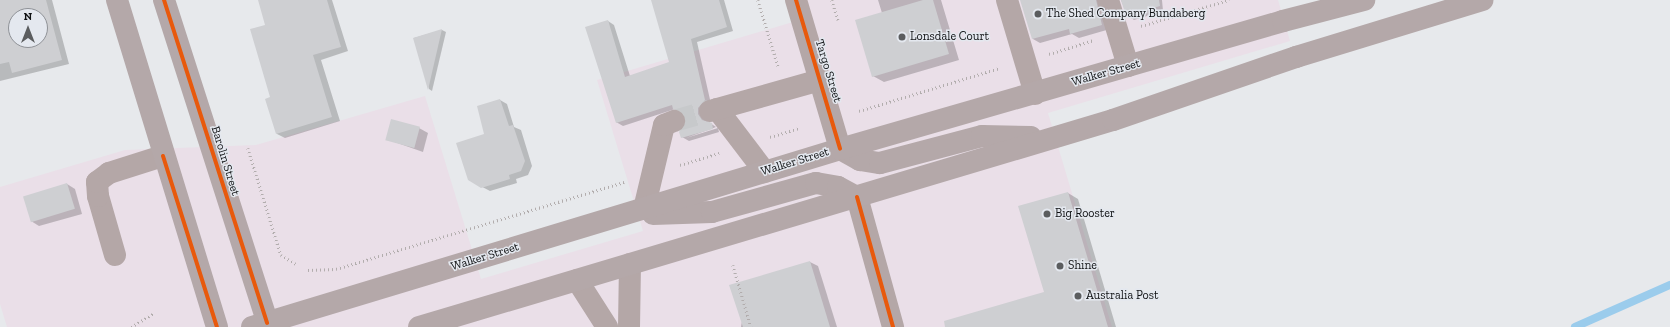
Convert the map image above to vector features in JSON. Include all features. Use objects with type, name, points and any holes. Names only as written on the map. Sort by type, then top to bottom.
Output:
[{"type":"main road","points":[[117,0],[217,327]]},
{"type":"main road","name":"Barolin Street","points":[[164,0],[263,326]]},
{"type":"main road","name":"Walker Street","points":[[263,326],[840,149],[1364,0]]},
{"type":"main road","points":[[419,327],[1113,120],[1296,57],[1483,0]]},
{"type":"main road","points":[[840,149],[860,160],[880,164],[982,136],[1050,138]]},
{"type":"main road","points":[[622,215],[712,212],[816,183],[838,187],[857,197]]},
{"type":"street","name":"Targo Street","points":[[796,0],[840,149]]},
{"type":"street","points":[[1007,0],[1035,94]]},
{"type":"street","points":[[1108,0],[1128,66]]},
{"type":"street","points":[[765,172],[744,145],[713,110],[820,80]]},
{"type":"street","points":[[644,209],[664,125],[674,121]]},
{"type":"street","points":[[114,255],[98,196],[97,182],[109,173],[164,156]]},
{"type":"street","points":[[857,197],[893,327]]},
{"type":"street","points":[[630,264],[630,327]]},
{"type":"street","points":[[577,280],[607,327]]},
{"type":"path","points":[[758,0],[785,90]]},
{"type":"path","points":[[832,0],[838,20]]},
{"type":"path","points":[[308,270],[336,269],[800,128]]},
{"type":"path","points":[[248,148],[281,255],[296,264]]},
{"type":"path","points":[[733,265],[751,327]]},
{"type":"path","points":[[131,327],[154,313]]},
{"type":"shaded area","points":[[798,0],[1278,0],[1290,41],[1048,113],[1112,327],[7,327],[0,304],[0,187],[125,150],[256,145],[425,96],[481,279],[643,231],[597,80],[803,19]]},
{"type":"building","points":[[0,0],[46,0],[62,60],[12,73],[9,62],[0,64]]},
{"type":"building","points":[[258,0],[327,0],[341,47],[313,55],[332,117],[276,134],[265,99],[270,97],[250,29],[265,25]]},
{"type":"building","points":[[651,0],[719,0],[727,27],[691,39],[705,100],[698,108],[698,114],[702,120],[712,123],[713,129],[681,138],[679,132],[686,123],[686,117],[681,111],[673,109],[672,105],[616,123],[585,27],[608,20],[625,77],[669,62]]},
{"type":"building","name":"Lonsdale Court","points":[[923,0],[933,0],[949,54],[872,77],[855,20]]},
{"type":"building","points":[[1020,0],[1096,0],[1102,25],[1070,34],[1069,29],[1032,39]]},
{"type":"building","points":[[1121,0],[1159,0],[1160,6],[1126,16]]},
{"type":"building","points":[[442,29],[428,90],[413,38]]},
{"type":"building","points":[[500,99],[509,126],[513,125],[525,161],[521,171],[509,175],[510,179],[481,188],[468,180],[456,143],[484,134],[477,106]]},
{"type":"building","points":[[391,119],[420,127],[414,148],[385,140]]},
{"type":"building","points":[[67,183],[75,209],[31,222],[23,196]]},
{"type":"building","points":[[1068,192],[1108,327],[945,327],[944,321],[1044,292],[1018,206]]},
{"type":"building","points":[[810,261],[830,327],[743,327],[729,285]]},
{"type":"waterway","points":[[1575,327],[1670,285]]},
{"type":"tunnel","points":[[674,121],[710,111]]},
{"type":"cycle path","points":[[164,0],[267,323]]},
{"type":"cycle path","points":[[796,0],[840,149]]},
{"type":"cycle path","points":[[163,156],[217,327]]},
{"type":"cycle path","points":[[857,197],[893,327]]},
{"type":"place","name":"The Shed Company Bundaberg","points":[[1038,14]]},
{"type":"place","name":"Lonsdale Court","points":[[902,37]]},
{"type":"place","name":"Big Rooster","points":[[1047,214]]},
{"type":"place","name":"Shine","points":[[1060,266]]},
{"type":"place","name":"Australia Post","points":[[1078,296]]}]
